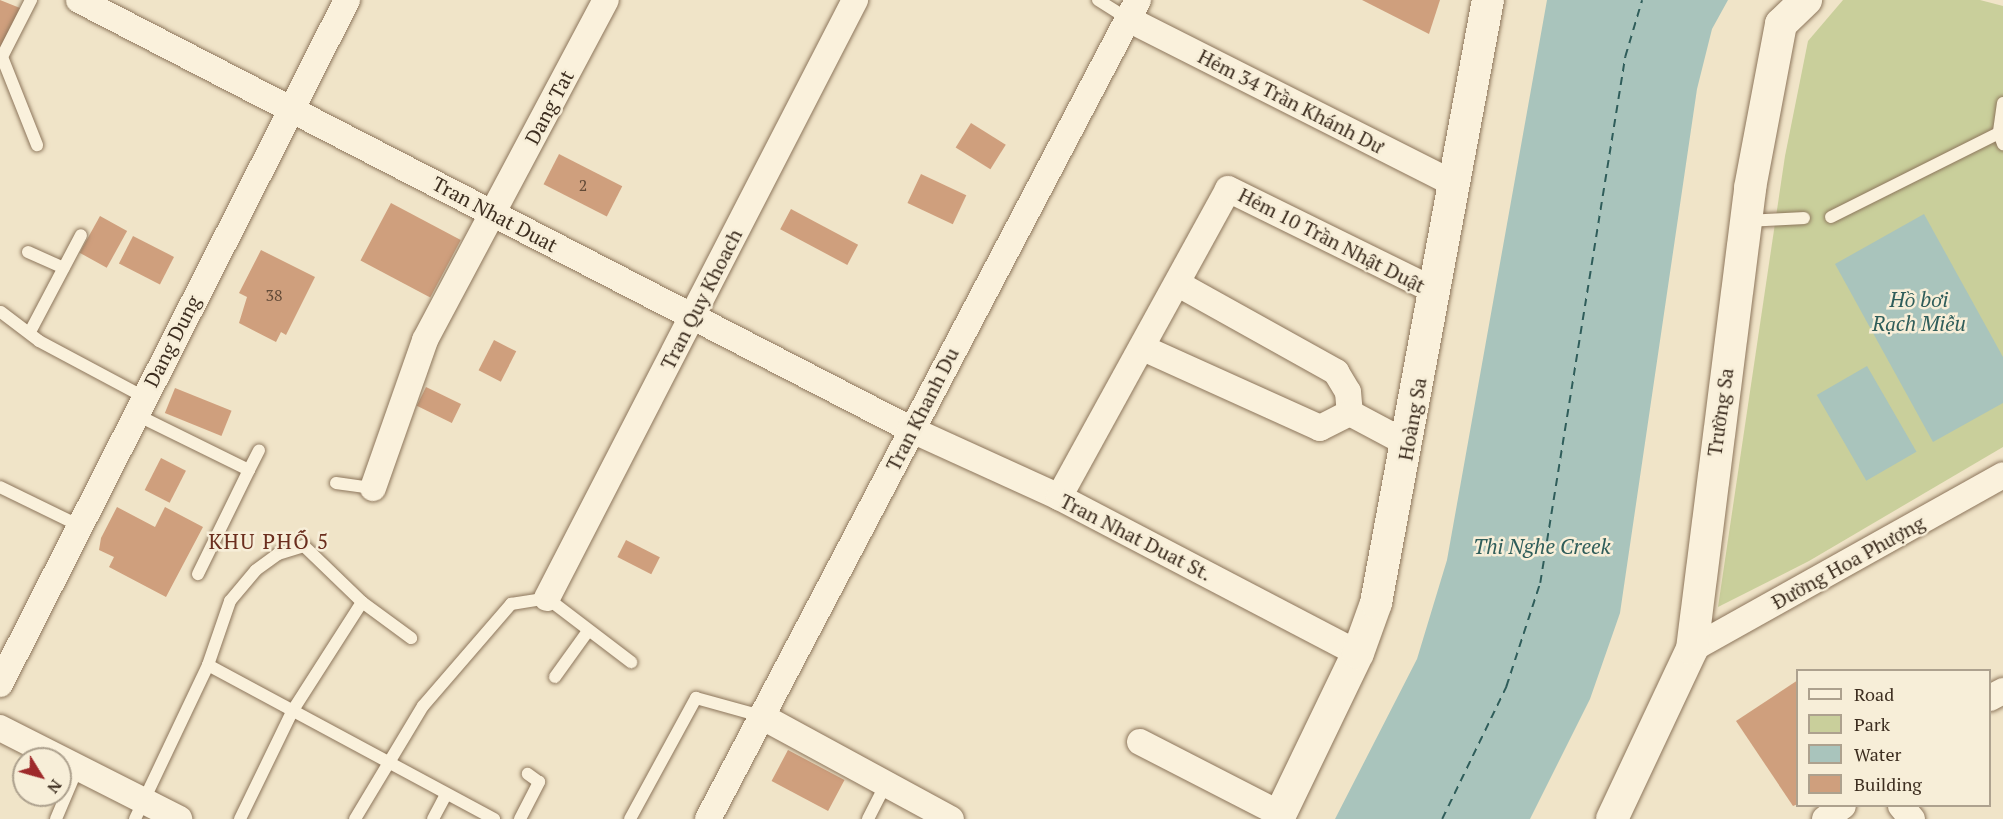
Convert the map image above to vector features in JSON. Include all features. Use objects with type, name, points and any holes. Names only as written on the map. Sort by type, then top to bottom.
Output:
[{"type":"street","name":"Tran Nhat Duat","points":[[79,0],[910,429]]},
{"type":"street","name":"Dang Dung","points":[[0,684],[289,108],[347,0]]},
{"type":"street","name":"Dang Tat","points":[[373,488],[425,340],[606,0]]},
{"type":"street","name":"Tran Quy Khoach","points":[[547,598],[855,0]]},
{"type":"street","name":"Hoàng Sa","points":[[1279,817],[1358,652],[1376,603],[1408,444],[1488,0]]},
{"type":"street","name":"Trường Sa","points":[[1612,819],[1692,649],[1746,221],[1781,24],[1806,0]]},
{"type":"street","name":"Hẻm 34 Trần Khánh Dư","points":[[1133,10],[1454,184]]},
{"type":"street","name":"Tran Khanh Du","points":[[708,819],[910,429],[1133,10]]},
{"type":"street","name":"Hẻm 10 Trần Nhật Duật","points":[[1059,497],[1180,285],[1228,189],[1435,291]]},
{"type":"street","points":[[1180,285],[1336,372],[1348,392],[1350,413]]},
{"type":"street","points":[[1143,348],[1320,428],[1350,413]]},
{"type":"street","points":[[1350,413],[1408,444]]},
{"type":"street","name":"Tran Nhat Duat St.","points":[[910,429],[1059,497],[1358,652]]},
{"type":"street","name":"Đường Hoa Phượng","points":[[1692,649],[2003,475]]},
{"type":"street","points":[[761,716],[951,819]]},
{"type":"street","points":[[0,728],[78,767],[140,810],[179,819]]},
{"type":"street","points":[[1140,742],[1279,817]]},
{"type":"street","points":[[1825,819],[1842,807]]},
{"type":"street","points":[[1902,807],[1912,819]]},
{"type":"lane","points":[[31,0],[2,57],[37,145]]},
{"type":"lane","points":[[1098,0],[1133,10]]},
{"type":"lane","points":[[1831,217],[2001,139],[2003,103]]},
{"type":"lane","points":[[1746,221],[1804,218]]},
{"type":"lane","points":[[31,330],[81,235]]},
{"type":"lane","points":[[28,252],[64,268]]},
{"type":"lane","points":[[1,312],[31,330],[39,341],[140,406],[249,470]]},
{"type":"lane","points":[[198,574],[259,450]]},
{"type":"lane","points":[[336,483],[373,488]]},
{"type":"lane","points":[[0,487],[80,526]]},
{"type":"lane","points":[[140,810],[208,665],[230,601],[263,565],[304,546],[362,602],[411,638]]},
{"type":"lane","points":[[356,819],[423,706],[511,604],[547,598],[631,662]]},
{"type":"lane","points":[[240,819],[293,710],[362,602]]},
{"type":"lane","points":[[555,677],[588,631]]},
{"type":"lane","points":[[208,665],[388,764],[494,819]]},
{"type":"lane","points":[[630,819],[696,698],[761,716]]},
{"type":"lane","points":[[56,819],[78,767]]},
{"type":"lane","points":[[520,819],[539,782],[528,774]]},
{"type":"lane","points":[[868,819],[886,784]]},
{"type":"lane","points":[[433,819],[446,795]]},
{"type":"green space","points":[[1843,0],[1980,0],[2003,6],[2003,447],[1809,561],[1718,607],[1785,156],[1808,41]]},
{"type":"water","name":"Thi Nghe Creek","points":[[1547,0],[1728,0],[1712,29],[1697,89],[1620,613],[1590,699],[1530,819],[1335,819],[1417,659],[1447,560]]},
{"type":"water","name":"Hồ bơi Rạch Miễu","points":[[1924,214],[2003,357],[2003,403],[1933,442],[1835,264]]},
{"type":"water","points":[[1867,366],[1916,452],[1866,481],[1817,395]]},
{"type":"building","points":[[0,0],[25,10],[0,53]]},
{"type":"building","points":[[1362,0],[1440,0],[1429,34]]},
{"type":"building","points":[[971,123],[1006,145],[990,169],[956,148]]},
{"type":"building","points":[[559,154],[622,186],[607,217],[544,184]]},
{"type":"building","points":[[921,174],[966,195],[953,224],[907,203]]},
{"type":"building","points":[[391,203],[461,240],[430,297],[360,260]]},
{"type":"building","points":[[791,209],[858,245],[847,265],[780,229]]},
{"type":"building","points":[[100,216],[127,231],[107,268],[80,253]]},
{"type":"building","points":[[133,236],[174,257],[160,285],[119,264]]},
{"type":"building","points":[[261,250],[315,277],[286,335],[281,332],[276,342],[239,323],[247,297],[239,293]]},
{"type":"building","points":[[494,340],[516,351],[501,382],[479,370]]},
{"type":"building","points":[[426,387],[461,404],[452,423],[417,406]]},
{"type":"building","points":[[175,388],[232,411],[221,436],[165,413]]},
{"type":"building","points":[[161,458],[186,471],[170,503],[145,490]]},
{"type":"building","points":[[117,507],[155,527],[165,507],[203,527],[166,597],[109,567],[114,557],[99,550],[101,538]]},
{"type":"building","points":[[626,540],[660,557],[651,574],[617,557]]},
{"type":"building","points":[[1796,681],[1796,805],[1793,806],[1736,721]]},
{"type":"building","points":[[788,750],[845,780],[828,811],[772,781]]},
{"type":"ferry route","points":[[1442,819],[1506,687],[1540,583],[1625,57],[1642,0]]},
{"type":"district","name":"KHU PHỐ 5","points":[[269,541]]}]
